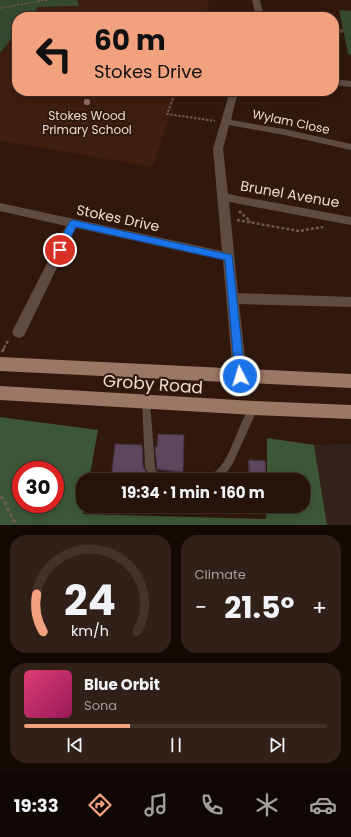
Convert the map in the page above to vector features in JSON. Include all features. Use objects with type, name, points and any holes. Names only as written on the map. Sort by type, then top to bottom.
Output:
[{"type":"main road","name":"Groby Road","points":[[0,364],[351,382]]},
{"type":"main road","name":"Groby Road","points":[[0,393],[254,408],[351,412]]},
{"type":"street","points":[[256,0],[259,12]]},
{"type":"street","points":[[339,83],[351,84]]},
{"type":"street","points":[[233,96],[218,149],[240,376]]},
{"type":"street","name":"Wylam Close","points":[[226,122],[284,132],[351,147]]},
{"type":"street","name":"Brunel Avenue","points":[[223,197],[351,221]]},
{"type":"street","name":"Stokes Drive","points":[[0,206],[73,224],[229,257]]},
{"type":"street","points":[[19,332],[73,224]]},
{"type":"street","points":[[233,298],[351,302]]},
{"type":"lane","points":[[146,401],[150,466],[153,473]]},
{"type":"lane","points":[[221,473],[229,462],[254,408]]},
{"type":"path","points":[[0,8],[47,0]]},
{"type":"path","points":[[174,96],[167,114],[226,122]]},
{"type":"path","points":[[225,218],[299,231],[330,226],[331,217]]},
{"type":"path","points":[[0,355],[9,339],[19,332]]},
{"type":"path","points":[[0,497],[16,525]]},
{"type":"shaded area","points":[[77,0],[209,0],[206,12],[34,12],[38,7],[79,6]]},
{"type":"shaded area","name":"Stokes Wood Primary School","points":[[12,38],[12,96],[176,96],[153,167],[0,141],[0,53]]},
{"type":"shaded area","points":[[351,444],[351,525],[327,525],[314,445]]},
{"type":"green space","points":[[0,0],[77,0],[79,6],[38,7],[34,12],[12,12],[12,38],[0,53]]},
{"type":"green space","points":[[339,10],[351,11],[351,55],[348,54]]},
{"type":"green space","points":[[0,417],[98,430],[90,473],[76,473],[76,513],[83,514],[266,519],[266,513],[310,513],[310,473],[267,473],[267,438],[314,445],[327,525],[0,525]]},
{"type":"building","points":[[158,434],[184,435],[183,472],[157,469],[155,447],[157,447]]},
{"type":"building","points":[[115,444],[142,445],[143,466],[146,473],[112,473]]},
{"type":"building","points":[[249,460],[265,461],[266,473],[250,473]]},
{"type":"place","name":"Stokes Wood Primary School","points":[[87,102]]},
{"type":"route","points":[[60,250],[73,224],[229,257],[240,376]]}]
